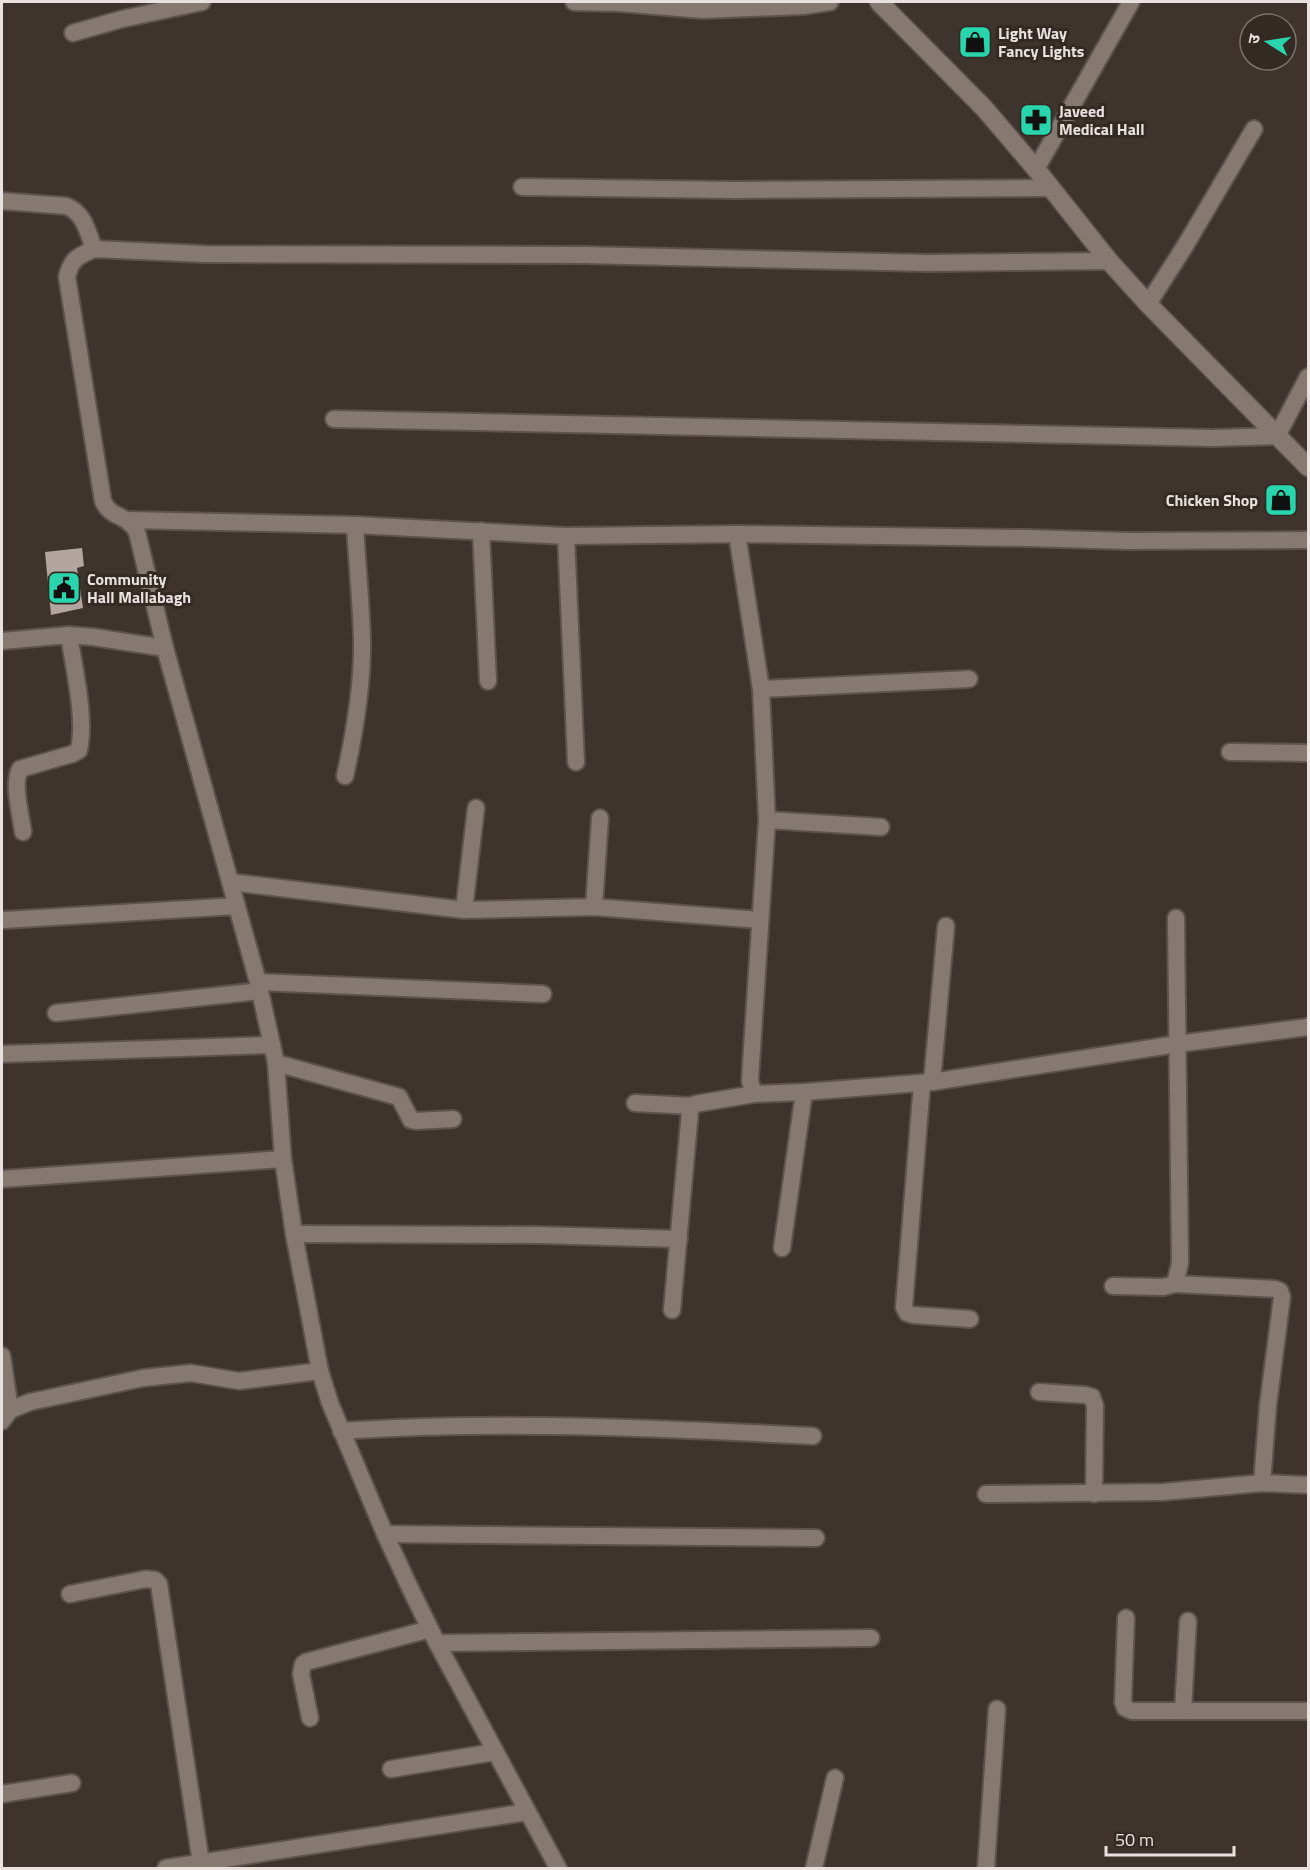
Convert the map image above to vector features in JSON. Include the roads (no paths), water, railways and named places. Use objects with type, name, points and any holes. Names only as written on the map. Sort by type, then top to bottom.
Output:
[{"type":"street","points":[[74,33],[122,19],[202,2]]},
{"type":"street","points":[[574,2],[720,10],[803,6],[830,2]]},
{"type":"street","points":[[879,2],[984,108],[1109,261],[1148,304],[1308,467]]},
{"type":"street","points":[[1036,169],[1131,2]]},
{"type":"street","points":[[1148,304],[1254,129]]},
{"type":"street","points":[[522,187],[734,190],[1049,188]]},
{"type":"street","points":[[2,201],[66,206],[75,209],[81,216],[94,249]]},
{"type":"street","points":[[558,1869],[433,1636],[385,1534],[341,1431],[320,1371],[294,1234],[283,1160],[276,1063],[259,986],[165,648],[137,532],[127,520],[106,508],[104,501],[67,277],[70,267],[79,256],[94,249],[205,254],[585,255],[928,263],[1109,261]]},
{"type":"street","points":[[1277,436],[1308,377]]},
{"type":"street","points":[[334,418],[1213,438],[1277,436]]},
{"type":"street","points":[[127,520],[355,525],[566,536],[737,534],[1129,541],[1308,540]]},
{"type":"street","points":[[345,776],[353,740],[362,640],[355,525]]},
{"type":"street","points":[[481,531],[488,681]]},
{"type":"street","points":[[737,534],[761,689],[767,820],[750,1081],[753,1094]]},
{"type":"street","points":[[566,536],[576,762]]},
{"type":"street","points":[[2,641],[69,635],[165,648]]},
{"type":"street","points":[[23,832],[17,788],[17,776],[20,769],[79,750],[81,718],[69,635]]},
{"type":"street","points":[[761,689],[969,679]]},
{"type":"street","points":[[1230,752],[1308,753]]},
{"type":"street","points":[[464,910],[476,808]]},
{"type":"street","points":[[594,907],[600,818]]},
{"type":"street","points":[[767,820],[881,827]]},
{"type":"street","points":[[230,882],[464,910],[594,907],[760,920]]},
{"type":"street","points":[[4,920],[237,906]]},
{"type":"street","points":[[1175,1284],[1180,1263],[1176,918]]},
{"type":"street","points":[[946,926],[904,1307],[907,1313],[913,1316],[970,1319]]},
{"type":"street","points":[[56,1013],[259,986],[543,994]]},
{"type":"street","points":[[635,1103],[692,1106],[753,1094],[927,1082],[1177,1044],[1308,1027]]},
{"type":"street","points":[[2,1054],[272,1045]]},
{"type":"street","points":[[276,1063],[399,1097],[411,1120],[453,1119]]},
{"type":"street","points":[[782,1248],[804,1092]]},
{"type":"street","points":[[672,1310],[692,1106]]},
{"type":"street","points":[[2,1179],[283,1160]]},
{"type":"street","points":[[294,1234],[540,1235],[679,1239]]},
{"type":"street","points":[[1113,1286],[1163,1287],[1175,1284],[1280,1291],[1282,1297],[1268,1405],[1262,1483]]},
{"type":"street","points":[[2,1356],[6,1415],[30,1402],[143,1378],[175,1374],[208,1375],[239,1381],[320,1371]]},
{"type":"street","points":[[1039,1392],[1092,1397],[1095,1406],[1094,1494]]},
{"type":"street","points":[[341,1431],[398,1427],[561,1425],[813,1436]]},
{"type":"street","points":[[986,1494],[1094,1494],[1262,1483],[1308,1485]]},
{"type":"street","points":[[385,1534],[816,1538]]},
{"type":"street","points":[[70,1594],[146,1579],[155,1580],[159,1584],[201,1863]]},
{"type":"street","points":[[1126,1618],[1123,1701],[1125,1708],[1132,1711],[1308,1711]]},
{"type":"street","points":[[1183,1711],[1188,1621]]},
{"type":"street","points":[[310,1718],[301,1674],[303,1664],[306,1662],[433,1636],[871,1638]]},
{"type":"street","points":[[986,1869],[997,1709]]},
{"type":"street","points":[[390,1769],[495,1752]]},
{"type":"street","points":[[814,1869],[835,1778]]},
{"type":"street","points":[[2,1794],[72,1783]]},
{"type":"street","points":[[166,1869],[527,1812]]},
{"type":"place","name":"Light Way Fancy Lights","points":[[975,42]]},
{"type":"place","name":"Javeed Medical Hall","points":[[1036,120]]},
{"type":"place","name":"Chicken Shop","points":[[1281,500]]},
{"type":"place","name":"Community Hall Mallabagh","points":[[64,588]]}]
